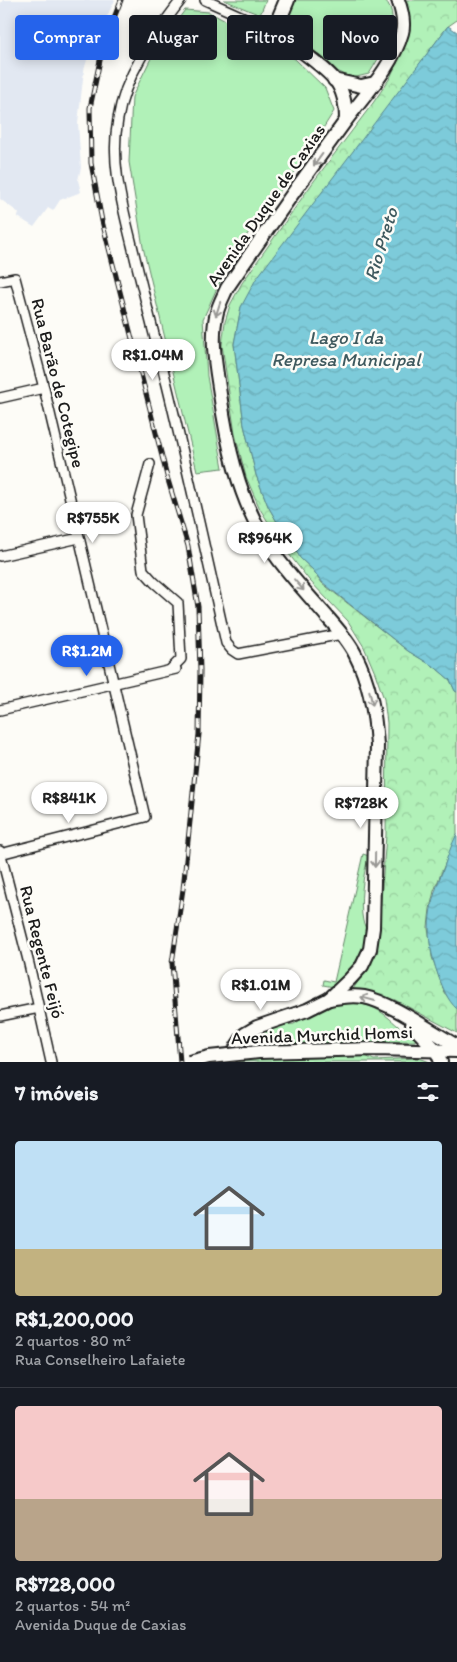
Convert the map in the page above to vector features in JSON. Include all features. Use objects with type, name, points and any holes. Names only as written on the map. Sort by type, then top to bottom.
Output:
[{"type":"main road","points":[[281,15],[287,0]]},
{"type":"main road","name":"Avenida Duque de Caxias","points":[[229,1062],[246,1034],[257,1027],[307,1010],[329,999],[362,966],[370,949],[373,928],[377,745],[370,693],[354,653],[342,634],[283,566],[264,538],[250,510],[238,479],[230,447],[221,402],[213,333],[217,310],[227,288],[346,120],[375,83],[395,50],[402,32],[403,14],[398,0]]},
{"type":"main road","points":[[312,60],[334,80],[344,102],[346,120]]},
{"type":"main road","points":[[334,80],[361,86],[375,83]]},
{"type":"main road","points":[[329,999],[346,996],[364,997],[397,1011],[457,1046]]},
{"type":"main road","points":[[397,1011],[438,1056]]},
{"type":"main road","name":"Avenida Murchid Homsi","points":[[189,1062],[209,1057],[259,1052],[375,1049],[438,1056],[457,1051]]},
{"type":"street","points":[[181,0],[136,65],[124,93],[118,119],[115,150],[120,195],[141,286],[192,482],[226,643],[238,654],[342,634]]},
{"type":"street","points":[[205,0],[214,2],[241,15]]},
{"type":"street","name":"Rua Barão de Cotegipe","points":[[0,282],[15,278],[44,388],[145,817],[0,853]]},
{"type":"street","points":[[0,398],[44,388]]},
{"type":"street","points":[[0,710],[174,669],[181,659],[178,603],[143,570],[136,515],[150,464]]},
{"type":"street","points":[[0,556],[79,538]]},
{"type":"street","name":"Rua Regente Feijó","points":[[0,853],[51,1062]]},
{"type":"street","points":[[0,1016],[39,1008]]},
{"type":"shaded area","points":[[3,0],[115,0],[108,15],[15,15],[15,60],[87,60],[84,70],[78,123],[81,168],[78,180],[81,192],[60,200],[53,211],[48,208],[34,227],[18,217],[19,213],[0,199],[0,4]]},
{"type":"green space","points":[[224,0],[266,0],[260,15]]},
{"type":"green space","points":[[293,0],[385,0],[392,15],[323,15],[323,60],[313,52],[313,15],[287,15]]},
{"type":"green space","points":[[404,0],[457,0],[457,20],[447,27],[241,307],[234,344],[244,425],[256,475],[268,506],[281,529],[292,542],[300,558],[313,570],[322,583],[408,651],[436,668],[450,680],[457,692],[457,834],[434,891],[428,927],[432,957],[444,992],[457,1009],[457,1033],[395,1000],[353,989],[377,953],[386,835],[387,723],[384,699],[364,647],[348,621],[309,580],[285,549],[260,509],[246,477],[235,434],[222,345],[225,322],[230,305],[242,283],[390,78],[406,41],[409,17]]},
{"type":"green space","points":[[185,10],[209,12],[214,15],[181,15]]},
{"type":"green space","points":[[217,16],[227,22],[227,60],[296,60],[325,88],[334,111],[300,165],[250,230],[222,277],[203,319],[207,376],[223,468],[197,471],[143,247],[129,162],[132,97],[150,60],[217,60]]},
{"type":"green space","points":[[323,60],[378,60],[369,74],[352,78],[337,71]]},
{"type":"green space","points":[[363,854],[369,856],[363,879],[362,897],[362,914],[367,939],[355,962],[339,982],[334,987],[323,985],[324,980],[334,982]]},
{"type":"green space","points":[[350,1003],[361,1004],[379,1010],[416,1039],[415,1041],[271,1044],[262,1041],[254,1042],[260,1033],[275,1026],[294,1024],[332,1006]]},
{"type":"green space","points":[[363,1055],[374,1060],[419,1058],[430,1062],[237,1062],[264,1057]]},
{"type":"water","name":"Lago I da Represa Municipal","points":[[448,26],[457,32],[457,692],[450,680],[436,668],[408,651],[322,582],[300,558],[292,542],[281,529],[268,506],[256,475],[244,425],[234,344],[241,307],[256,279]]},
{"type":"water","points":[[457,834],[457,1009],[448,998],[438,975],[431,947],[429,922],[438,884]]},
{"type":"railway","points":[[121,0],[103,46],[90,108],[91,163],[102,221],[168,480],[188,546],[198,607],[200,670],[199,734],[183,889],[172,963],[180,1062]]},
{"type":"water label","name":"Rio Preto","points":[[381,244]]}]
